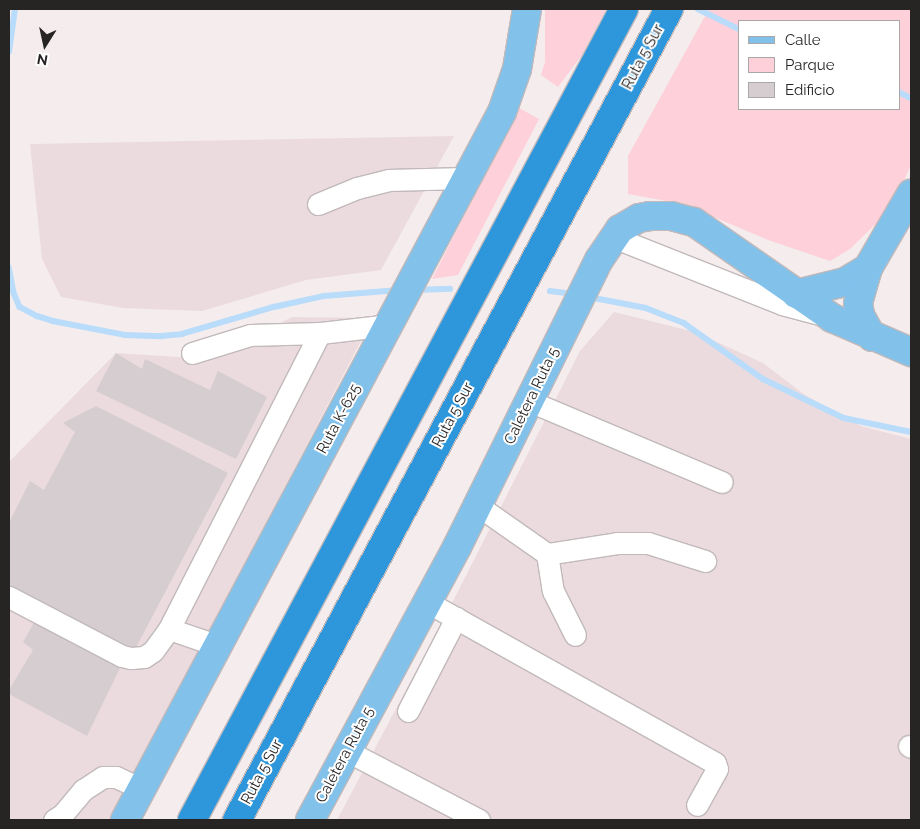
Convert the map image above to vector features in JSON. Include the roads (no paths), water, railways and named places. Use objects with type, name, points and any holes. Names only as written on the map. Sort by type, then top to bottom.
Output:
[{"type":"highway","points":[[192,820],[624,9]]},
{"type":"highway","name":"Ruta 5 Sur","points":[[237,820],[669,9]]},
{"type":"main road","name":"Ruta K-625","points":[[125,820],[395,315],[465,178],[493,130],[512,85],[520,53],[527,9]]},
{"type":"main road","points":[[872,336],[860,315],[858,303],[868,268],[911,194]]},
{"type":"main road","name":"Caletera Ruta 5","points":[[311,820],[478,505],[589,280],[614,236],[629,222],[639,218],[660,216],[683,218],[704,227],[832,318],[911,352]]},
{"type":"main road","points":[[796,294],[845,282],[868,268]]},
{"type":"lane","points":[[318,204],[357,188],[388,180],[465,178]]},
{"type":"lane","points":[[614,236],[782,304],[832,318]]},
{"type":"lane","points":[[192,353],[250,335],[320,333],[395,315]]},
{"type":"lane","points":[[9,597],[122,656],[131,658],[144,657],[153,651],[169,629],[320,333]]},
{"type":"lane","points":[[528,401],[722,482]]},
{"type":"lane","points":[[478,505],[547,554],[617,543],[648,542],[705,561]]},
{"type":"lane","points":[[547,554],[553,591],[575,635]]},
{"type":"lane","points":[[427,602],[715,763],[717,769],[697,805]]},
{"type":"lane","points":[[408,711],[456,618]]},
{"type":"lane","points":[[169,629],[219,646]]},
{"type":"lane","points":[[347,751],[479,820]]},
{"type":"lane","points":[[54,820],[62,815],[83,790],[103,777],[116,777],[142,789]]},
{"type":"waterway","points":[[9,52],[15,9]]},
{"type":"waterway","points":[[698,9],[738,29]]},
{"type":"waterway","points":[[900,92],[911,98]]},
{"type":"waterway","points":[[9,267],[14,293],[20,307],[37,316],[53,321],[126,335],[161,336],[182,334],[274,307],[324,296],[399,290]]},
{"type":"waterway","points":[[416,290],[450,289]]},
{"type":"waterway","points":[[550,291],[575,294]]},
{"type":"waterway","points":[[589,297],[646,308],[684,323],[763,379],[844,418],[911,432]]}]
